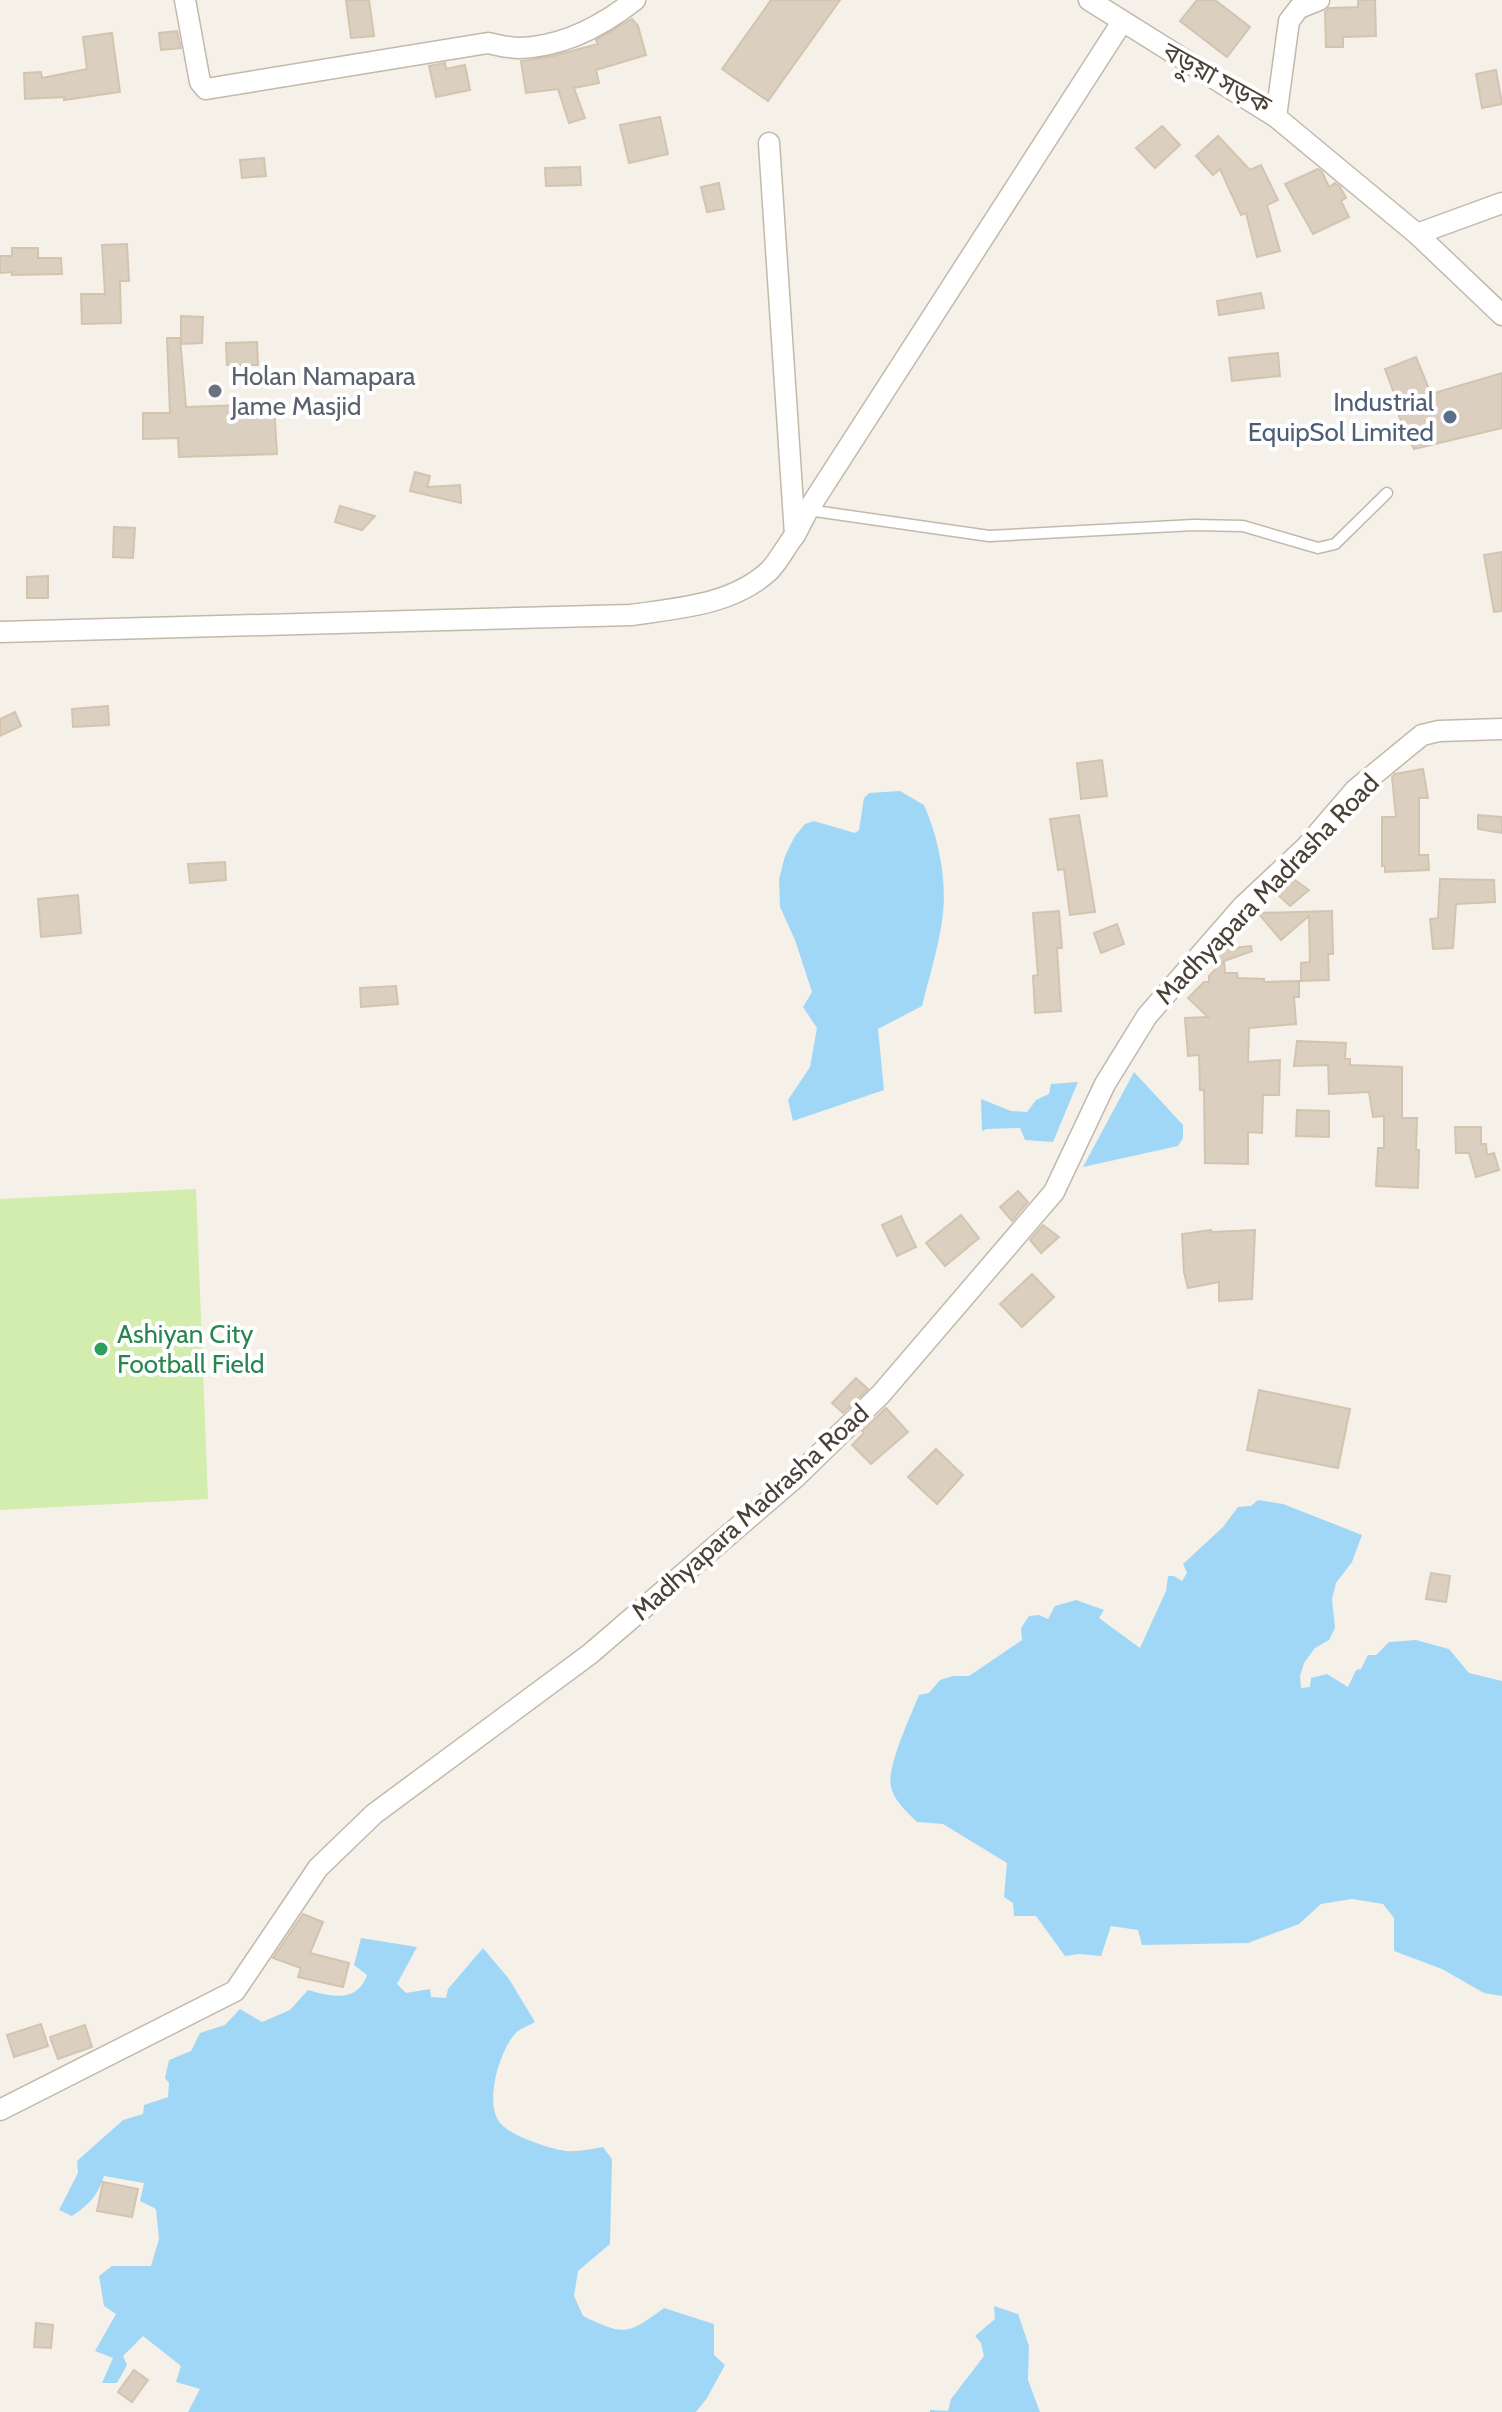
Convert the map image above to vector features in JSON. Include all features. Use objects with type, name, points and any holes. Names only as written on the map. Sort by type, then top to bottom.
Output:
[{"type":"street","points":[[185,0],[200,82],[206,89],[488,43],[517,48],[544,46],[579,35],[635,0]]},
{"type":"street","name":"বড়ুয়া সড়ক","points":[[1089,0],[1276,117],[1289,21],[1299,8],[1319,0]]},
{"type":"street","points":[[0,632],[631,615],[728,597],[751,586],[772,568],[795,535],[808,510],[1122,22]]},
{"type":"street","points":[[1276,117],[1417,234],[1502,315]]},
{"type":"street","points":[[769,143],[795,535]]},
{"type":"street","points":[[1417,234],[1502,203]]},
{"type":"street","name":"Madhyapara Madrasha Road","points":[[0,2110],[235,1991],[318,1868],[374,1814],[590,1654],[795,1478],[881,1394],[1054,1192],[1105,1084],[1147,1016],[1242,907],[1306,847],[1355,790],[1422,735],[1439,731],[1502,729]]},
{"type":"lane","points":[[808,510],[989,536],[1194,525],[1243,526],[1318,548],[1335,544],[1387,493]]},
{"type":"green space","name":"Ashiyan City Football Field","points":[[196,1189],[208,1499],[0,1510],[0,1199]]},
{"type":"water","points":[[900,791],[924,805],[938,847],[943,877],[942,921],[922,1006],[878,1029],[884,1090],[793,1121],[788,1100],[810,1067],[817,1028],[803,1007],[812,992],[795,940],[780,907],[779,879],[785,856],[805,824],[814,821],[855,833],[859,830],[864,798],[869,793]]},
{"type":"water","points":[[1134,1072],[1183,1125],[1183,1138],[1178,1146],[1083,1167]]},
{"type":"water","points":[[1078,1082],[1053,1142],[1025,1140],[1020,1128],[982,1131],[981,1099],[1011,1111],[1027,1112],[1036,1100],[1049,1094],[1051,1084]]},
{"type":"water","points":[[1258,1500],[1283,1504],[1362,1535],[1352,1562],[1336,1583],[1332,1599],[1335,1628],[1329,1640],[1315,1648],[1304,1663],[1300,1676],[1301,1688],[1310,1687],[1311,1678],[1327,1674],[1348,1687],[1368,1655],[1376,1655],[1389,1642],[1416,1640],[1449,1649],[1469,1673],[1502,1681],[1502,1996],[1484,1993],[1442,1969],[1394,1951],[1394,1918],[1383,1904],[1352,1899],[1321,1904],[1299,1924],[1248,1943],[1142,1945],[1138,1930],[1111,1926],[1101,1956],[1065,1956],[1036,1916],[1014,1916],[1013,1903],[1004,1897],[1007,1863],[943,1824],[917,1822],[895,1797],[890,1778],[892,1767],[919,1695],[929,1693],[940,1680],[969,1676],[1022,1640],[1021,1628],[1029,1616],[1039,1615],[1048,1619],[1055,1606],[1076,1600],[1104,1610],[1099,1618],[1140,1648],[1166,1591],[1168,1576],[1182,1581],[1187,1573],[1183,1564],[1223,1527],[1238,1507],[1251,1506]]},
{"type":"water","points":[[361,1938],[417,1947],[397,1984],[406,1993],[430,1989],[431,1997],[446,1998],[448,1989],[483,1948],[509,1979],[535,2022],[516,2033],[503,2054],[493,2094],[497,2118],[508,2130],[533,2142],[566,2151],[603,2147],[612,2159],[610,2244],[578,2271],[574,2296],[583,2316],[617,2329],[633,2328],[664,2308],[714,2324],[714,2355],[725,2365],[696,2412],[188,2412],[200,2389],[176,2382],[181,2366],[143,2336],[123,2356],[127,2365],[117,2383],[102,2383],[113,2358],[95,2351],[116,2314],[104,2306],[99,2276],[112,2266],[151,2266],[159,2239],[156,2209],[140,2201],[144,2183],[104,2176],[96,2194],[78,2212],[72,2216],[59,2210],[78,2173],[77,2161],[123,2120],[143,2114],[144,2105],[168,2097],[169,2083],[165,2078],[169,2060],[191,2051],[200,2033],[225,2025],[240,2009],[262,2022],[290,2010],[308,1990],[343,1996],[357,1990],[367,1975],[354,1965]]},
{"type":"water","points":[[994,2306],[1018,2314],[1029,2346],[1028,2380],[1040,2412],[930,2412],[948,2411],[951,2399],[984,2356],[981,2343],[975,2336],[995,2319]]},
{"type":"building","points":[[346,0],[369,0],[374,36],[351,38]]},
{"type":"building","points":[[771,0],[840,0],[768,101],[722,69]]},
{"type":"building","points":[[1197,0],[1215,0],[1250,27],[1227,57],[1180,21]]},
{"type":"building","points":[[1358,0],[1375,0],[1376,36],[1343,37],[1343,47],[1326,47],[1325,12],[1329,8],[1358,7]]},
{"type":"building","points":[[632,19],[638,26],[646,55],[596,70],[599,83],[574,88],[585,118],[569,123],[558,89],[526,93],[521,61],[598,44],[596,40]]},
{"type":"building","points":[[177,31],[181,48],[161,50],[159,33]]},
{"type":"building","points":[[112,33],[120,92],[64,100],[64,97],[25,99],[24,73],[41,72],[42,78],[87,69],[83,37]]},
{"type":"building","points":[[445,63],[446,69],[465,65],[470,90],[436,97],[429,66]]},
{"type":"building","points":[[1496,70],[1502,104],[1482,108],[1476,74]]},
{"type":"building","points":[[660,117],[668,154],[629,163],[620,125]]},
{"type":"building","points":[[1162,126],[1180,145],[1155,168],[1136,148]]},
{"type":"building","points":[[1218,136],[1250,170],[1261,165],[1278,200],[1267,205],[1280,251],[1257,257],[1246,213],[1241,215],[1220,169],[1213,175],[1196,156]]},
{"type":"building","points":[[264,158],[266,176],[242,178],[240,160]]},
{"type":"building","points":[[580,167],[581,185],[546,186],[545,168]]},
{"type":"building","points":[[1318,169],[1329,187],[1335,183],[1340,187],[1346,198],[1341,201],[1349,217],[1313,234],[1285,184]]},
{"type":"building","points":[[719,183],[724,209],[707,212],[701,187]]},
{"type":"building","points":[[127,244],[129,281],[120,281],[121,323],[82,324],[81,294],[105,294],[102,245]]},
{"type":"building","points":[[12,248],[38,248],[38,258],[61,258],[62,274],[0,273],[0,256],[12,256]]},
{"type":"building","points":[[1261,293],[1264,308],[1219,315],[1217,301]]},
{"type":"building","points":[[181,316],[203,317],[202,343],[181,344]]},
{"type":"building","points":[[167,338],[180,338],[186,407],[274,404],[277,454],[179,457],[178,438],[143,439],[143,413],[170,413]]},
{"type":"building","points":[[257,342],[258,365],[227,365],[226,343]]},
{"type":"building","points":[[1278,353],[1280,376],[1232,381],[1229,358]]},
{"type":"building","name":"Industrial EquipSol Limited","points":[[1416,357],[1431,394],[1502,373],[1502,428],[1414,449],[1394,405],[1398,404],[1385,369]]},
{"type":"building","points":[[415,472],[430,476],[427,487],[460,485],[461,503],[410,491]]},
{"type":"building","points":[[340,506],[375,516],[362,530],[335,522]]},
{"type":"building","points":[[114,527],[135,528],[133,558],[113,557]]},
{"type":"building","points":[[1502,552],[1502,611],[1494,612],[1484,555]]},
{"type":"building","points":[[48,576],[48,598],[27,598],[27,577]]},
{"type":"building","points":[[108,706],[109,725],[73,727],[72,709]]},
{"type":"building","points":[[15,712],[21,726],[0,736],[0,719]]},
{"type":"building","points":[[1102,760],[1107,796],[1081,799],[1077,763]]},
{"type":"building","points":[[1423,769],[1428,798],[1419,798],[1419,855],[1428,855],[1429,870],[1385,872],[1385,866],[1382,866],[1382,817],[1396,817],[1392,777]]},
{"type":"building","points":[[1079,815],[1095,912],[1070,915],[1064,869],[1058,870],[1050,819]]},
{"type":"building","points":[[1478,815],[1502,817],[1502,833],[1478,829]]},
{"type":"building","points":[[225,862],[226,880],[190,883],[188,864]]},
{"type":"building","points":[[1292,878],[1309,890],[1290,906],[1277,894]]},
{"type":"building","points":[[1440,879],[1494,880],[1495,902],[1456,904],[1453,948],[1433,949],[1430,919],[1438,918]]},
{"type":"building","points":[[78,895],[81,933],[41,937],[38,899]]},
{"type":"building","points":[[1059,911],[1062,948],[1057,948],[1061,1011],[1035,1013],[1033,976],[1038,975],[1033,913]]},
{"type":"building","points":[[1332,911],[1333,954],[1328,954],[1329,980],[1301,981],[1301,963],[1310,962],[1309,916],[1281,940],[1258,913]]},
{"type":"building","points":[[1117,924],[1124,944],[1101,953],[1094,933]]},
{"type":"building","points":[[1251,946],[1252,951],[1224,961],[1225,973],[1237,973],[1238,978],[1264,979],[1264,982],[1299,981],[1299,997],[1294,997],[1296,1024],[1249,1028],[1248,1062],[1280,1060],[1279,1095],[1263,1095],[1262,1133],[1248,1132],[1248,1164],[1205,1163],[1204,1090],[1200,1090],[1199,1055],[1188,1056],[1185,1018],[1208,1017],[1188,998],[1204,982],[1209,982],[1209,976],[1223,962],[1208,965],[1223,949]]},
{"type":"building","points":[[396,986],[398,1004],[361,1007],[360,988]]},
{"type":"building","points":[[1297,1041],[1346,1043],[1345,1059],[1350,1059],[1350,1065],[1402,1067],[1402,1118],[1417,1118],[1418,1188],[1376,1186],[1378,1148],[1384,1148],[1384,1116],[1373,1117],[1369,1092],[1329,1094],[1328,1065],[1294,1066]]},
{"type":"building","points":[[1297,1110],[1329,1111],[1329,1137],[1296,1136]]},
{"type":"building","points":[[1455,1127],[1481,1127],[1481,1144],[1486,1144],[1487,1155],[1494,1153],[1499,1170],[1476,1177],[1469,1153],[1456,1153]]},
{"type":"building","points":[[1018,1191],[1028,1202],[1012,1221],[1000,1207]]},
{"type":"building","points":[[961,1215],[979,1238],[945,1266],[926,1243]]},
{"type":"building","points":[[901,1216],[916,1247],[897,1256],[882,1225]]},
{"type":"building","points":[[1043,1225],[1059,1237],[1041,1253],[1030,1240]]},
{"type":"building","points":[[1211,1230],[1255,1230],[1252,1299],[1219,1301],[1219,1282],[1188,1288],[1182,1234]]},
{"type":"building","points":[[1032,1274],[1054,1297],[1022,1327],[1000,1304]]},
{"type":"building","points":[[856,1378],[868,1389],[843,1413],[832,1403]]},
{"type":"building","points":[[1259,1390],[1350,1409],[1338,1468],[1247,1450]]},
{"type":"building","points":[[886,1408],[908,1432],[871,1464],[852,1445]]},
{"type":"building","points":[[936,1449],[963,1475],[937,1504],[908,1477]]},
{"type":"building","points":[[1431,1573],[1450,1576],[1446,1602],[1426,1599]]},
{"type":"building","points":[[303,1914],[323,1922],[310,1953],[349,1963],[343,1987],[298,1977],[301,1968],[273,1958]]},
{"type":"building","points":[[41,2024],[48,2046],[14,2057],[7,2035]]},
{"type":"building","points":[[85,2025],[92,2047],[58,2059],[50,2037]]},
{"type":"building","points":[[103,2182],[138,2189],[132,2217],[97,2211]]},
{"type":"building","points":[[36,2323],[53,2325],[51,2348],[34,2347]]},
{"type":"building","points":[[134,2370],[148,2380],[132,2402],[118,2392]]},
{"type":"place","name":"Holan Namapara Jame Masjid","points":[[215,391]]},
{"type":"place","name":"Industrial EquipSol Limited","points":[[1450,417]]},
{"type":"place","name":"Ashiyan City Football Field","points":[[101,1349]]}]
